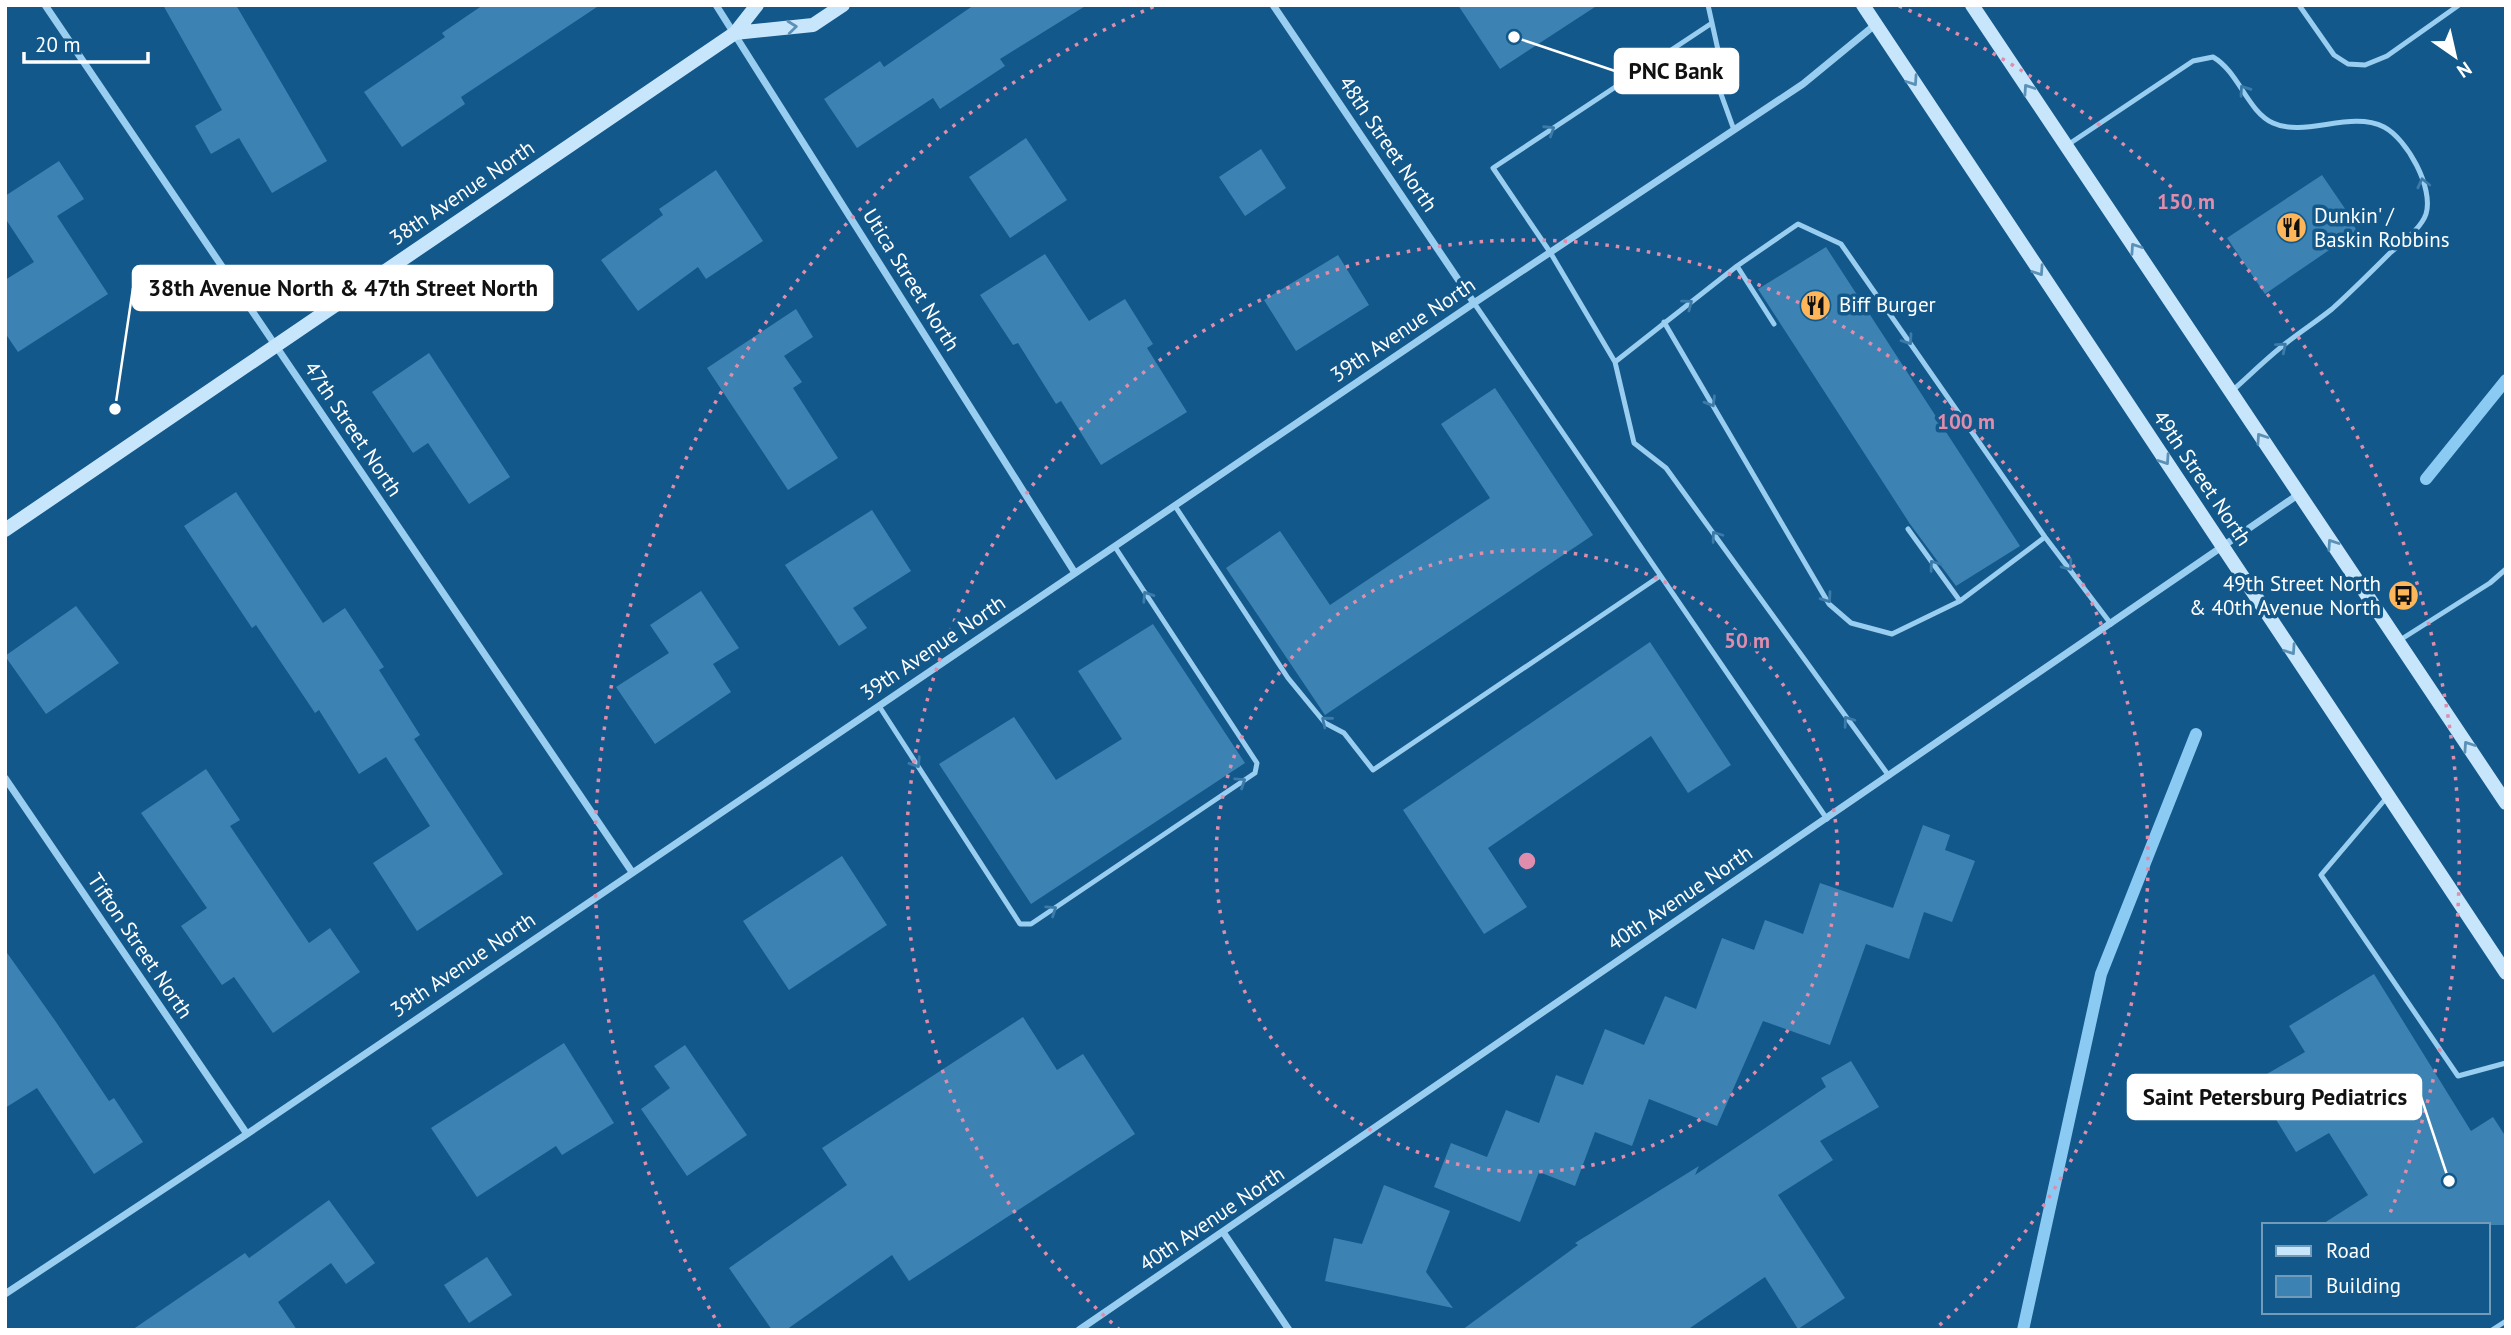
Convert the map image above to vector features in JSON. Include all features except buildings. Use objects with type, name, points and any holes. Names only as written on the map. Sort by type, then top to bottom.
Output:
[{"type":"main road","name":"38th Avenue North","points":[[5,530],[735,33],[757,5]]},
{"type":"main road","name":"38th Avenue North","points":[[735,33],[813,25],[843,5]]},
{"type":"main road","name":"49th Street North","points":[[1863,5],[2506,973]]},
{"type":"main road","points":[[1972,5],[2398,641],[2501,785],[2506,803]]},
{"type":"street","name":"47th Street North","points":[[45,5],[632,872]]},
{"type":"street","name":"Utica Street North","points":[[716,5],[1075,573]]},
{"type":"street","name":"48th Street North","points":[[1273,5],[1474,303]]},
{"type":"street","name":"39th Avenue North","points":[[5,1294],[247,1134],[1474,303],[1803,84],[1876,24]]},
{"type":"street","name":"40th Avenue North","points":[[1079,1330],[2299,494]]},
{"type":"street","name":"Tifton Street North","points":[[5,778],[247,1134]]},
{"type":"street","points":[[1223,1232],[1289,1330]]},
{"type":"lane","points":[[1708,5],[1722,68],[1721,94],[1734,130]]},
{"type":"lane","points":[[2299,5],[2334,55],[2348,64],[2365,65],[2387,56],[2459,5]]},
{"type":"lane","points":[[1712,23],[1493,168],[1550,252],[1615,362],[1634,443],[1667,468],[1889,776]]},
{"type":"lane","points":[[2066,146],[2193,61],[2213,57],[2225,64],[2258,110],[2273,123],[2296,127],[2365,121],[2385,127],[2406,147],[2419,168],[2426,194],[2426,214],[2414,231],[2332,308],[2283,346],[2231,393]]},
{"type":"lane","points":[[1615,362],[1664,322],[1798,224],[1841,244],[2045,537],[2111,624]]},
{"type":"lane","points":[[1737,267],[1774,324]]},
{"type":"lane","points":[[1474,303],[1827,819]]},
{"type":"lane","points":[[1664,322],[1829,604],[1851,623],[1892,634],[1960,601],[2045,537]]},
{"type":"lane","points":[[1175,506],[1288,678],[1325,723],[1344,733],[1373,770],[1660,576]]},
{"type":"lane","points":[[1908,530],[1960,601]]},
{"type":"lane","points":[[879,706],[1020,923],[1031,924],[1255,773],[1257,763],[1115,547]]},
{"type":"lane","points":[[2398,641],[2490,583],[2506,569]]},
{"type":"lane","points":[[2388,796],[2321,876],[2458,1076],[2506,1063]]},
{"type":"lane","points":[[2492,1330],[2506,1321]]},
{"type":"waterway","points":[[2426,479],[2506,380]]},
{"type":"waterway","points":[[2023,1330],[2101,974],[2196,734]]},
{"type":"place","name":"PNC Bank","points":[[1514,37]]},
{"type":"place","name":"Dunkin' / Baskin Robbins","points":[[2291,228]]},
{"type":"place","name":"Biff Burger","points":[[1816,305]]},
{"type":"place","name":"38th Avenue North & 47th Street North","points":[[115,409]]},
{"type":"place","name":"49th Street North & 40th Avenue North","points":[[2404,596]]},
{"type":"place","name":"Saint Petersburg Pediatrics","points":[[2449,1181]]}]
